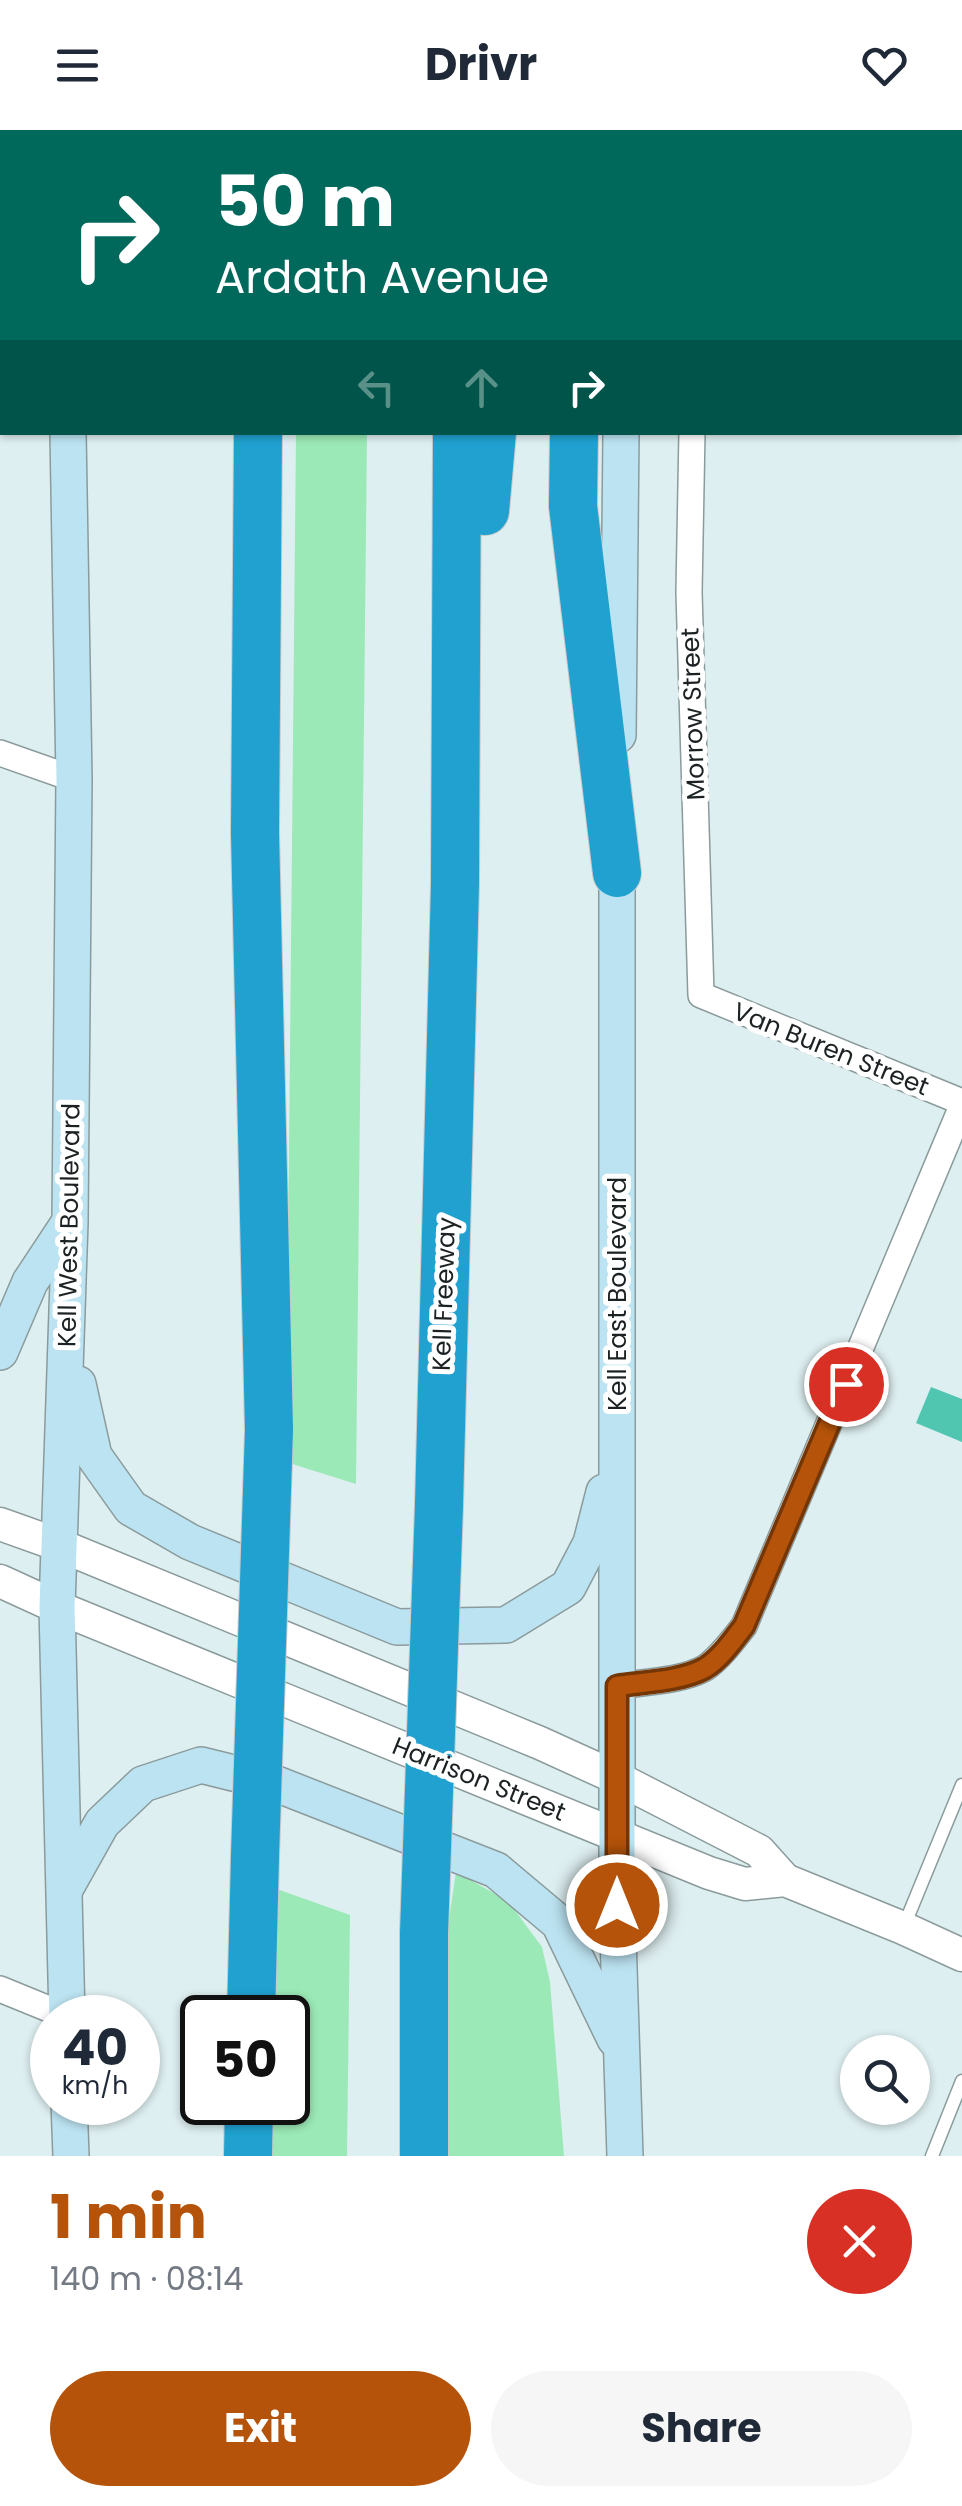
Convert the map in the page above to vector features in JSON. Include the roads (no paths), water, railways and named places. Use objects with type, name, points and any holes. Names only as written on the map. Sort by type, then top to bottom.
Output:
[{"type":"highway","points":[[251,1995],[269,1430],[254,834],[258,435]]},
{"type":"highway","name":"Kell Freeway","points":[[424,2156],[424,1933],[455,884],[458,435]]},
{"type":"highway","points":[[455,884],[492,435]]},
{"type":"highway","points":[[574,435],[572,506],[617,873]]},
{"type":"highway","points":[[248,2156],[249,2125]]},
{"type":"main road","name":"Kell West Boulevard","points":[[66,1995],[57,1607],[70,1222],[74,779],[68,435]]},
{"type":"main road","name":"Kell East Boulevard","points":[[621,435],[616,1446],[617,1778],[625,2156]]},
{"type":"main road","points":[[0,1352],[30,1282],[70,1222]]},
{"type":"main road","points":[[67,1334],[94,1456],[132,1508],[190,1542],[397,1627],[506,1625],[568,1588],[591,1543],[616,1446]]},
{"type":"main road","points":[[64,1891],[102,1824],[143,1784],[201,1764],[274,1783],[496,1870],[559,1923],[622,2053]]},
{"type":"main road","points":[[70,2125],[71,2156]]},
{"type":"street","name":"Morrow Street","points":[[692,435],[689,592],[700,995]]},
{"type":"street","points":[[0,753],[74,779]]},
{"type":"street","name":"Van Buren Street","points":[[700,995],[962,1104]]},
{"type":"street","points":[[617,1686],[671,1679],[705,1668],[744,1626],[962,1104]]},
{"type":"street","points":[[0,1524],[59,1544],[540,1743],[759,1850],[785,1880]]},
{"type":"street","name":"Harrison Street","points":[[0,1581],[709,1873],[746,1884],[785,1880],[962,1956]]},
{"type":"street","points":[[0,1990],[30,2002]]},
{"type":"lane","points":[[902,1928],[962,1785]]},
{"type":"lane","points":[[932,2156],[962,2082]]}]
